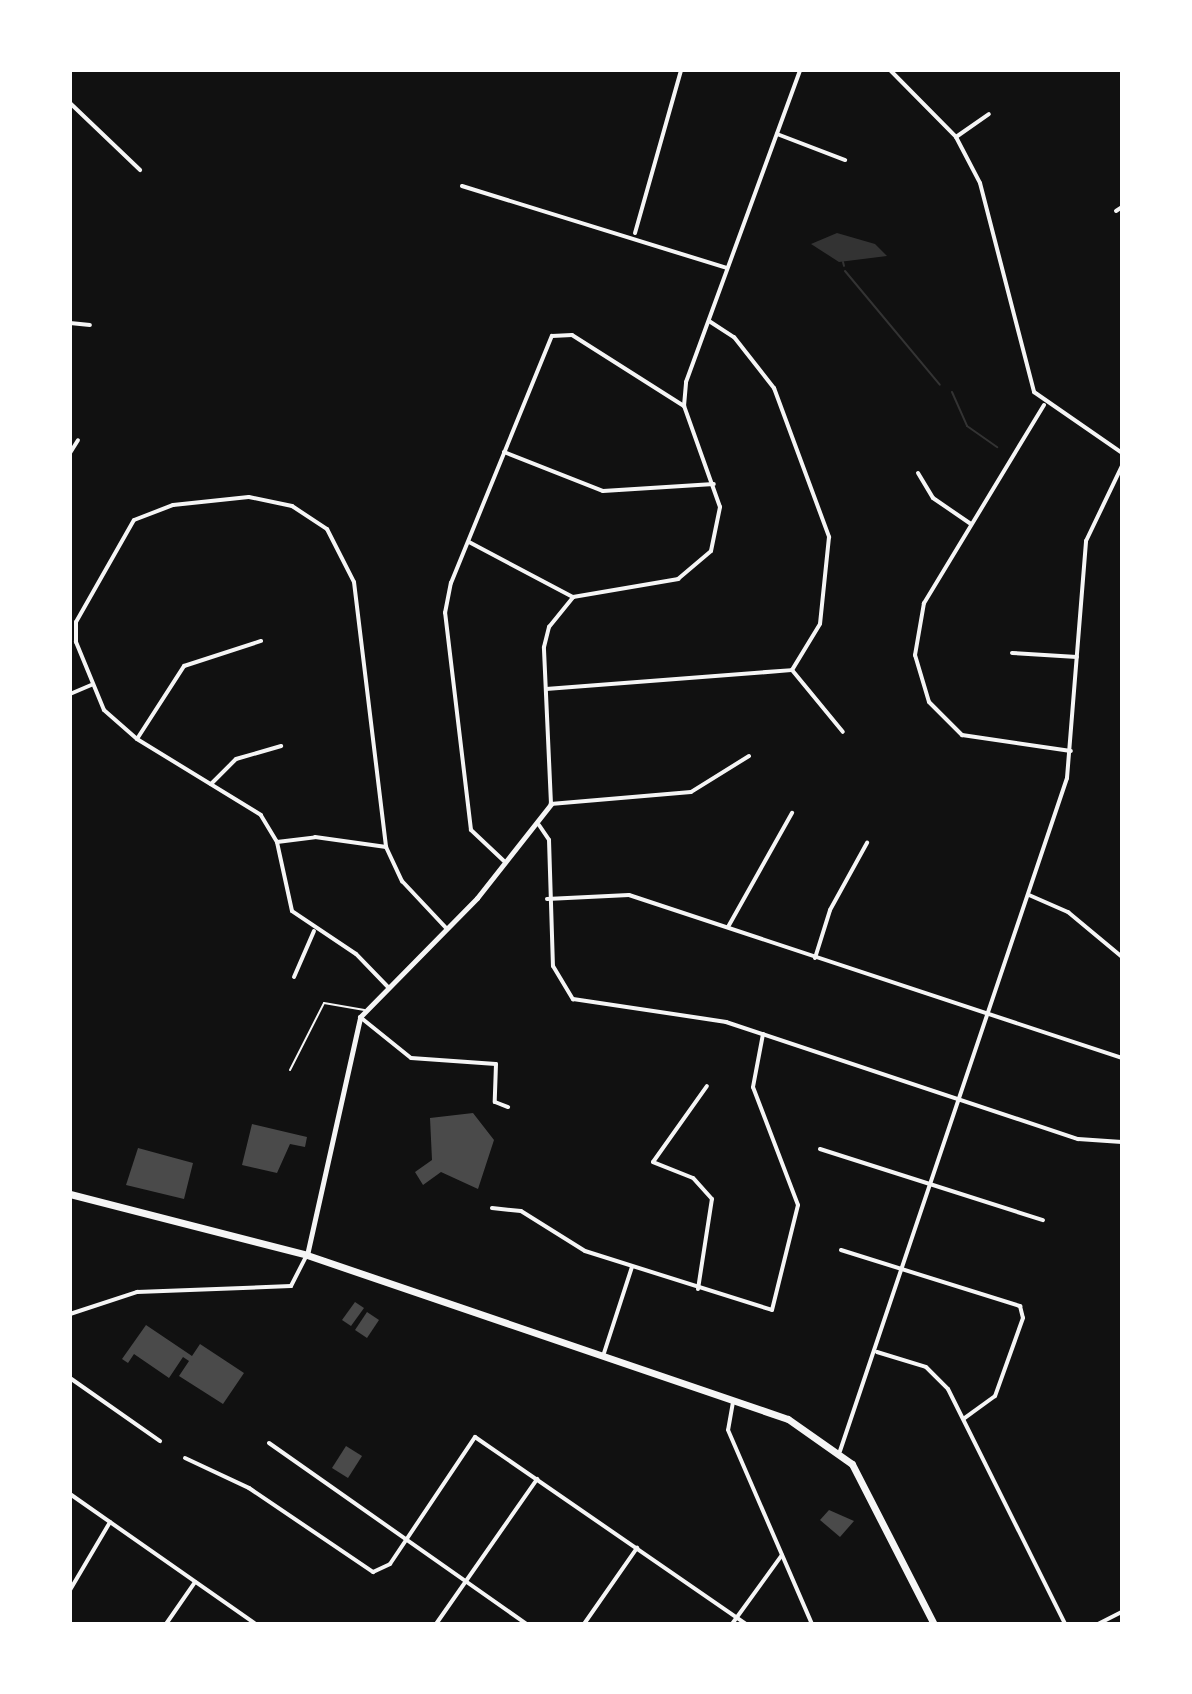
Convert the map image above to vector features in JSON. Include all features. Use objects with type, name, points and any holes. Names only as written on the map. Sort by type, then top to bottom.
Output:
[{"type":"main road","points":[[70,1194],[307,1255],[604,1353],[734,1399],[840,1451],[872,1499],[934,1624]]},
{"type":"street","points":[[635,234],[681,70]]},
{"type":"street","points":[[469,542],[573,597],[678,579],[696,568],[719,530],[714,484],[684,406],[727,268],[800,70]]},
{"type":"street","points":[[890,70],[956,137],[989,210],[1027,377],[1044,405],[1122,453]]},
{"type":"street","points":[[70,103],[140,170]]},
{"type":"street","points":[[956,137],[989,114]]},
{"type":"street","points":[[777,134],[845,160]]},
{"type":"street","points":[[462,186],[635,234],[727,268]]},
{"type":"street","points":[[1116,211],[1122,207]]},
{"type":"street","points":[[709,321],[734,337],[774,388],[829,537],[820,624],[792,670]]},
{"type":"street","points":[[70,323],[90,325]]},
{"type":"street","points":[[507,864],[471,830],[445,613],[469,542],[546,345],[563,332],[684,406]]},
{"type":"street","points":[[1044,405],[971,524],[916,628],[929,702],[962,735],[1071,751]]},
{"type":"street","points":[[70,453],[78,440]]},
{"type":"street","points":[[504,452],[603,491],[714,484]]},
{"type":"street","points":[[840,1451],[877,1352],[1029,895],[1071,751],[1086,541],[1122,466]]},
{"type":"street","points":[[918,473],[933,498],[971,524]]},
{"type":"street","points":[[388,987],[356,954],[314,931],[292,911],[277,842],[261,815],[114,723],[91,685],[76,622],[134,520],[173,505],[272,500],[319,522],[349,563],[386,847],[402,881],[447,929]]},
{"type":"street","points":[[70,1314],[137,1292],[291,1286],[307,1255],[360,1017],[507,864],[539,825],[551,804],[546,689],[549,627],[573,597]]},
{"type":"street","points":[[137,739],[184,666],[261,641]]},
{"type":"street","points":[[1012,653],[1077,657]]},
{"type":"street","points":[[546,689],[792,670]]},
{"type":"street","points":[[792,670],[843,732]]},
{"type":"street","points":[[70,694],[91,685]]},
{"type":"street","points":[[211,784],[236,759],[281,746]]},
{"type":"street","points":[[551,804],[691,792],[749,756]]},
{"type":"street","points":[[728,927],[792,813]]},
{"type":"street","points":[[539,825],[549,840],[547,899],[556,978],[573,999],[763,1034],[1078,1139],[1122,1142]]},
{"type":"street","points":[[277,842],[315,837],[386,847]]},
{"type":"street","points":[[815,958],[830,910],[867,843]]},
{"type":"street","points":[[547,899],[629,895],[1122,1058]]},
{"type":"street","points":[[1029,895],[1068,912],[1122,957]]},
{"type":"street","points":[[294,977],[314,931]]},
{"type":"street","points":[[360,1017],[411,1058],[496,1064],[494,1102],[508,1107]]},
{"type":"street","points":[[492,1208],[521,1211],[585,1251],[772,1310],[798,1205],[753,1087],[763,1034]]},
{"type":"street","points":[[698,1289],[712,1199],[693,1178],[653,1162],[707,1086]]},
{"type":"street","points":[[820,1149],[1043,1220]]},
{"type":"street","points":[[841,1250],[905,1267],[1020,1306],[1023,1318],[995,1396],[963,1419]]},
{"type":"street","points":[[604,1353],[632,1267]]},
{"type":"street","points":[[877,1352],[938,1375],[1065,1624]]},
{"type":"street","points":[[70,1378],[160,1441]]},
{"type":"street","points":[[734,1399],[728,1430],[812,1624]]},
{"type":"street","points":[[185,1458],[249,1488],[373,1572],[390,1564],[475,1437],[746,1624]]},
{"type":"street","points":[[269,1443],[527,1624]]},
{"type":"street","points":[[436,1624],[537,1479]]},
{"type":"street","points":[[70,1494],[256,1624]]},
{"type":"street","points":[[70,1590],[110,1522]]},
{"type":"street","points":[[584,1624],[637,1548]]},
{"type":"street","points":[[732,1624],[782,1555]]},
{"type":"street","points":[[166,1624],[195,1582]]},
{"type":"street","points":[[1098,1624],[1122,1612]]},
{"type":"lane","points":[[290,1070],[324,1003],[365,1010]]},
{"type":"shaded area","points":[[837,233],[875,244],[887,256],[839,262],[811,244]]},
{"type":"building","points":[[473,1113],[494,1140],[478,1189],[441,1172],[423,1185],[415,1172],[432,1160],[430,1118]]},
{"type":"building","points":[[252,1124],[307,1137],[305,1147],[290,1144],[277,1173],[242,1165]]},
{"type":"building","points":[[138,1148],[193,1163],[184,1199],[126,1185]]},
{"type":"building","points":[[355,1302],[364,1308],[351,1326],[342,1320]]},
{"type":"building","points":[[367,1312],[379,1320],[367,1338],[355,1330]]},
{"type":"building","points":[[146,1325],[192,1356],[200,1344],[244,1373],[223,1404],[179,1376],[189,1361],[183,1357],[169,1378],[134,1354],[128,1363],[122,1359]]},
{"type":"building","points":[[346,1446],[362,1456],[348,1478],[332,1468]]},
{"type":"building","points":[[829,1510],[854,1521],[840,1537],[820,1520]]},
{"type":"waterway","points":[[843,262],[844,266]]},
{"type":"waterway","points":[[845,271],[940,385]]},
{"type":"waterway","points":[[952,392],[967,426],[997,447]]}]
